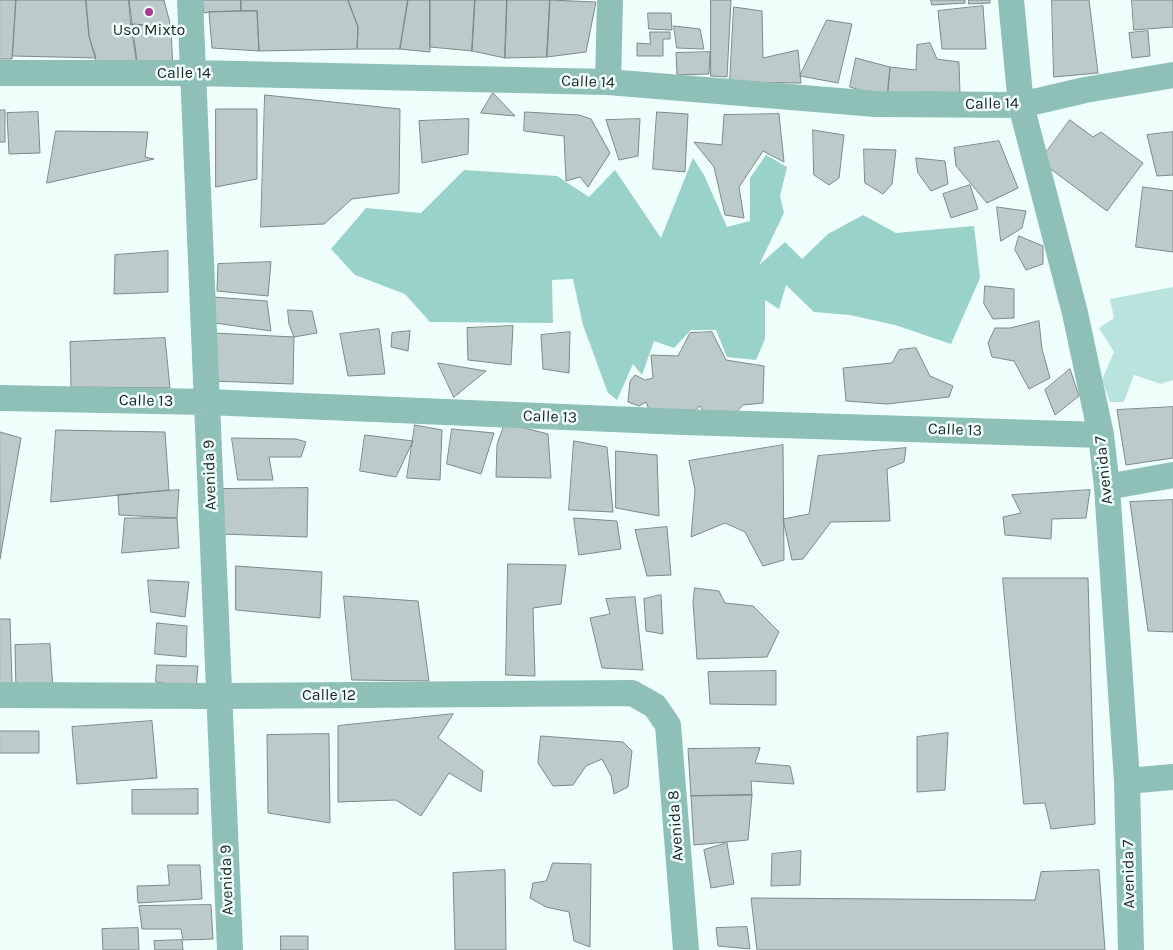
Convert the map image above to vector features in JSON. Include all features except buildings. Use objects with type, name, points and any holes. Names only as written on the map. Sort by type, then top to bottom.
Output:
[{"type":"street","name":"Avenida 9","points":[[190,0],[230,950]]},
{"type":"street","points":[[608,82],[610,0]]},
{"type":"street","name":"Avenida 7","points":[[1011,0],[1021,105],[1075,314],[1101,435],[1107,487],[1127,781],[1131,950]]},
{"type":"street","name":"Calle 14","points":[[0,73],[193,73],[608,82],[876,104],[1021,105],[1085,90],[1173,75]]},
{"type":"street","name":"Calle 13","points":[[0,398],[207,402],[683,422],[1101,435]]},
{"type":"street","points":[[1107,487],[1173,475]]},
{"type":"street","name":"Calle 12","points":[[0,695],[219,696],[632,693],[655,706]]},
{"type":"street","name":"Avenida 8","points":[[655,706],[668,725],[686,950]]},
{"type":"street","points":[[1127,781],[1173,777]]},
{"type":"green space","points":[[766,155],[787,167],[780,196],[784,213],[759,265],[785,242],[802,259],[828,234],[863,215],[896,233],[974,226],[980,278],[951,344],[895,325],[850,315],[814,312],[786,285],[779,309],[765,300],[765,339],[756,360],[727,357],[716,330],[691,330],[674,348],[654,341],[642,375],[633,364],[617,400],[608,393],[583,325],[573,279],[552,280],[553,323],[430,322],[405,294],[355,275],[331,249],[366,208],[421,213],[464,170],[557,176],[589,197],[615,170],[661,238],[693,158],[704,175],[727,227],[750,221],[750,178]]},
{"type":"green space","points":[[1173,287],[1173,380],[1161,384],[1134,375],[1124,402],[1110,402],[1102,380],[1114,352],[1099,328],[1114,318],[1110,299]]},
{"type":"place","name":"Uso Mixto","points":[[149,12]]}]
